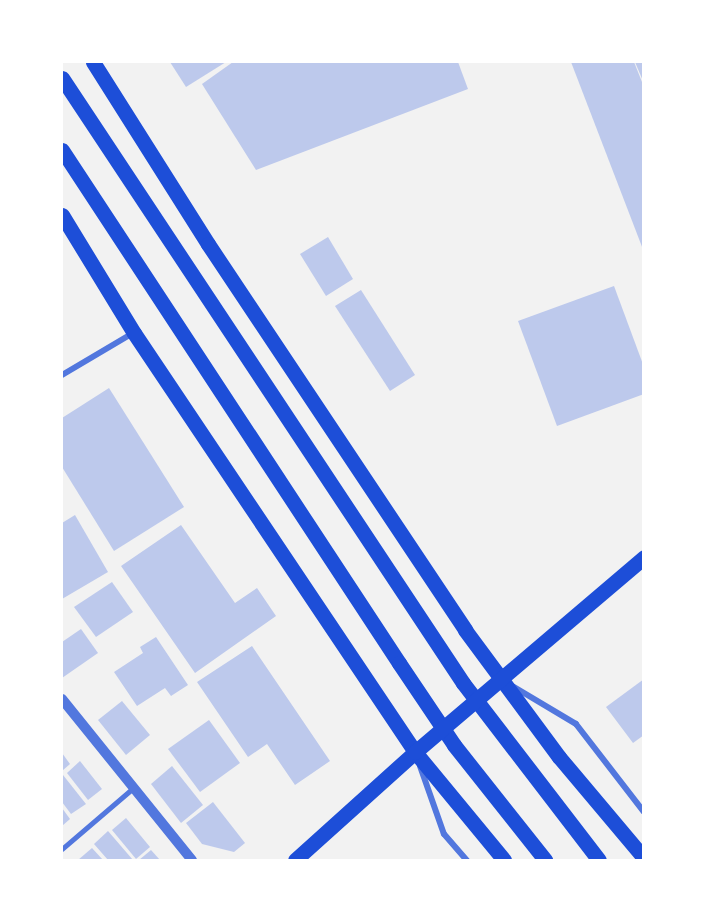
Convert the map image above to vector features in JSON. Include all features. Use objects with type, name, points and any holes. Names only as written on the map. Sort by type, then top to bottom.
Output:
[{"type":"main road","points":[[93,62],[208,244],[501,679],[559,757],[644,858]]},
{"type":"main road","points":[[62,78],[169,243],[463,683],[599,861]]},
{"type":"main road","points":[[62,150],[454,745],[545,861]]},
{"type":"main road","points":[[62,215],[134,333],[415,752],[504,861]]},
{"type":"main road","points":[[295,861],[415,752],[644,557]]},
{"type":"street","points":[[62,375],[134,333]]},
{"type":"street","points":[[501,679],[576,724],[644,812]]},
{"type":"street","points":[[62,699],[192,861]]},
{"type":"street","points":[[415,752],[444,834],[467,861]]},
{"type":"lane","points":[[62,849],[134,788]]},
{"type":"building","points":[[170,62],[226,62],[186,87]]},
{"type":"building","points":[[233,62],[458,62],[468,89],[256,170],[202,84]]},
{"type":"building","points":[[571,62],[634,62],[644,87],[644,252]]},
{"type":"building","points":[[635,62],[644,62],[644,81],[643,81]]},
{"type":"building","points":[[328,237],[353,279],[326,296],[300,254]]},
{"type":"building","points":[[614,286],[644,367],[644,394],[557,426],[518,321]]},
{"type":"building","points":[[361,290],[415,375],[390,391],[335,306]]},
{"type":"building","points":[[109,388],[184,507],[114,551],[62,467],[62,418]]},
{"type":"building","points":[[75,515],[108,572],[62,599],[62,523]]},
{"type":"building","points":[[181,525],[235,603],[257,588],[276,616],[195,673],[121,566]]},
{"type":"building","points":[[112,582],[133,612],[96,637],[74,607]]},
{"type":"building","points":[[81,629],[98,653],[62,678],[62,642]]},
{"type":"building","points":[[156,637],[188,685],[171,696],[165,688],[137,706],[114,672],[143,653],[140,647]]},
{"type":"building","points":[[252,646],[330,761],[295,785],[267,744],[248,757],[197,682]]},
{"type":"building","points":[[644,679],[644,735],[633,743],[606,707]]},
{"type":"building","points":[[122,701],[150,735],[126,755],[98,720]]},
{"type":"building","points":[[209,720],[240,763],[200,792],[168,749]]},
{"type":"building","points":[[62,753],[70,764],[62,771]]},
{"type":"building","points":[[80,761],[102,789],[88,800],[67,773]]},
{"type":"building","points":[[172,766],[203,805],[181,823],[151,784]]},
{"type":"building","points":[[63,775],[86,804],[71,814],[62,802]]},
{"type":"building","points":[[213,802],[245,843],[234,852],[202,844],[186,823]]},
{"type":"building","points":[[62,808],[70,819],[62,826]]},
{"type":"building","points":[[126,818],[150,847],[136,859],[112,830]]},
{"type":"building","points":[[108,831],[133,860],[108,860],[94,844]]},
{"type":"building","points":[[92,848],[103,860],[78,860]]},
{"type":"building","points":[[151,850],[160,860],[139,860]]}]
